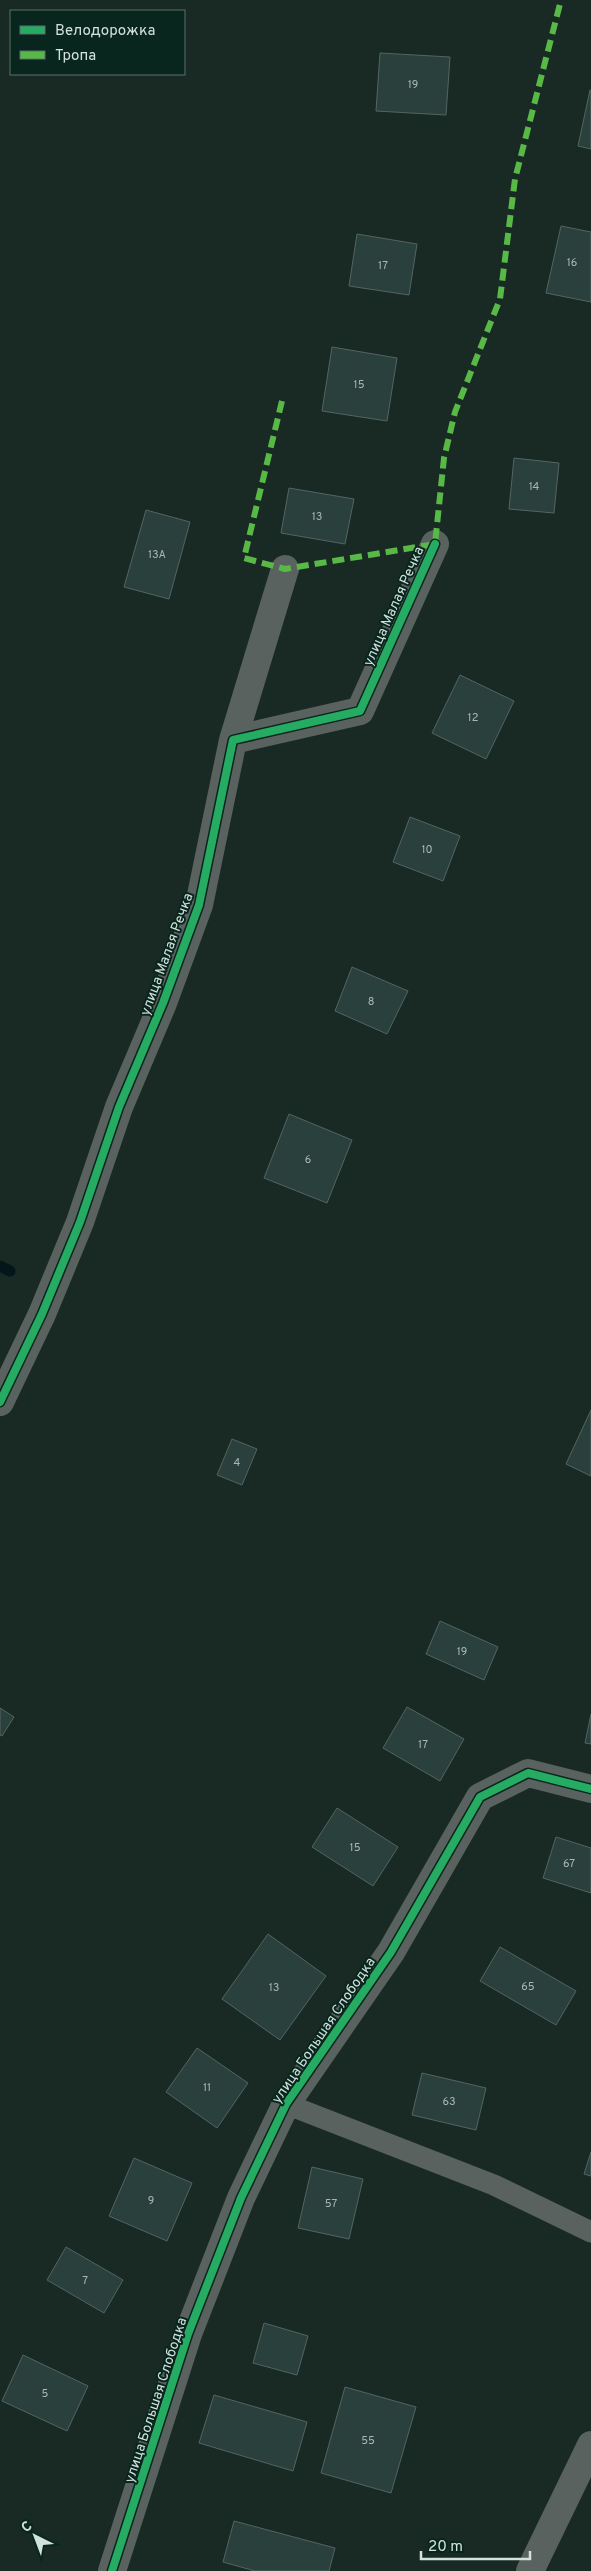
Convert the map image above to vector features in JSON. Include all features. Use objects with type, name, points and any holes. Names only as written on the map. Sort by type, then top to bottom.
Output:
[{"type":"main road","points":[[530,2571],[591,2445]]},
{"type":"street","name":"улица Малая Речка","points":[[0,1402],[42,1314],[80,1222],[119,1107],[163,1003],[199,905],[234,740],[360,711],[435,544]]},
{"type":"street","points":[[234,740],[285,569]]},
{"type":"street","name":"улица Большая Слободка","points":[[112,2571],[188,2334],[241,2198],[286,2104],[391,1952],[480,1796],[528,1774],[591,1790]]},
{"type":"lane","points":[[286,2104],[494,2185],[591,2232]]},
{"type":"building","points":[[380,53],[450,57],[446,115],[376,111]]},
{"type":"building","points":[[591,90],[591,149],[578,146]]},
{"type":"building","points":[[561,226],[591,232],[591,302],[546,293]]},
{"type":"building","points":[[357,234],[417,244],[409,295],[349,286]]},
{"type":"building","points":[[332,347],[397,358],[387,421],[322,411]]},
{"type":"building","points":[[514,458],[559,463],[554,513],[509,509]]},
{"type":"building","points":[[289,488],[354,499],[345,544],[281,533]]},
{"type":"building","points":[[146,510],[190,522],[169,599],[124,587]]},
{"type":"building","points":[[460,675],[514,701],[486,759],[432,733]]},
{"type":"building","points":[[410,817],[460,836],[443,881],[393,862]]},
{"type":"building","points":[[352,967],[408,991],[387,1034],[335,1011]]},
{"type":"building","points":[[289,1114],[352,1140],[327,1203],[264,1178]]},
{"type":"building","points":[[591,1410],[591,1476],[566,1464]]},
{"type":"building","points":[[232,1439],[257,1449],[242,1485],[217,1475]]},
{"type":"building","points":[[440,1621],[498,1647],[484,1680],[426,1654]]},
{"type":"building","points":[[407,1707],[464,1739],[440,1781],[383,1748]]},
{"type":"building","points":[[0,1708],[14,1717],[2,1736],[0,1735]]},
{"type":"building","points":[[591,1714],[591,1744],[585,1743]]},
{"type":"building","points":[[337,1808],[398,1847],[373,1886],[312,1847]]},
{"type":"building","points":[[556,1837],[591,1848],[591,1893],[543,1878]]},
{"type":"building","points":[[268,1934],[326,1976],[280,2040],[222,1999]]},
{"type":"building","points":[[500,1947],[576,1991],[556,2025],[480,1981]]},
{"type":"building","points":[[197,2048],[248,2083],[217,2128],[166,2092]]},
{"type":"building","points":[[422,2073],[486,2088],[476,2130],[412,2115]]},
{"type":"building","points":[[591,2152],[591,2176],[584,2174]]},
{"type":"building","points":[[134,2158],[192,2183],[167,2241],[109,2216]]},
{"type":"building","points":[[312,2167],[363,2179],[349,2239],[298,2228]]},
{"type":"building","points":[[66,2247],[123,2280],[104,2313],[47,2280]]},
{"type":"building","points":[[264,2323],[308,2336],[297,2375],[253,2363]]},
{"type":"building","points":[[23,2355],[88,2386],[67,2431],[2,2401]]},
{"type":"building","points":[[345,2387],[416,2407],[391,2493],[321,2473]]},
{"type":"building","points":[[214,2395],[307,2422],[293,2471],[199,2443]]},
{"type":"building","points":[[234,2521],[335,2548],[329,2571],[255,2571],[223,2562]]},
{"type":"waterway","points":[[0,1266],[10,1271]]},
{"type":"marked path","points":[[282,401],[244,558],[285,569],[435,544],[444,458],[455,412],[500,299],[515,179],[561,0]]},
{"type":"cycle path","points":[[0,1402],[42,1314],[80,1222],[119,1107],[163,1003],[199,905],[233,740],[360,711],[435,544]]},
{"type":"cycle path","points":[[112,2571],[188,2334],[241,2198],[286,2104],[391,1952],[480,1797],[528,1773],[591,1789]]}]
